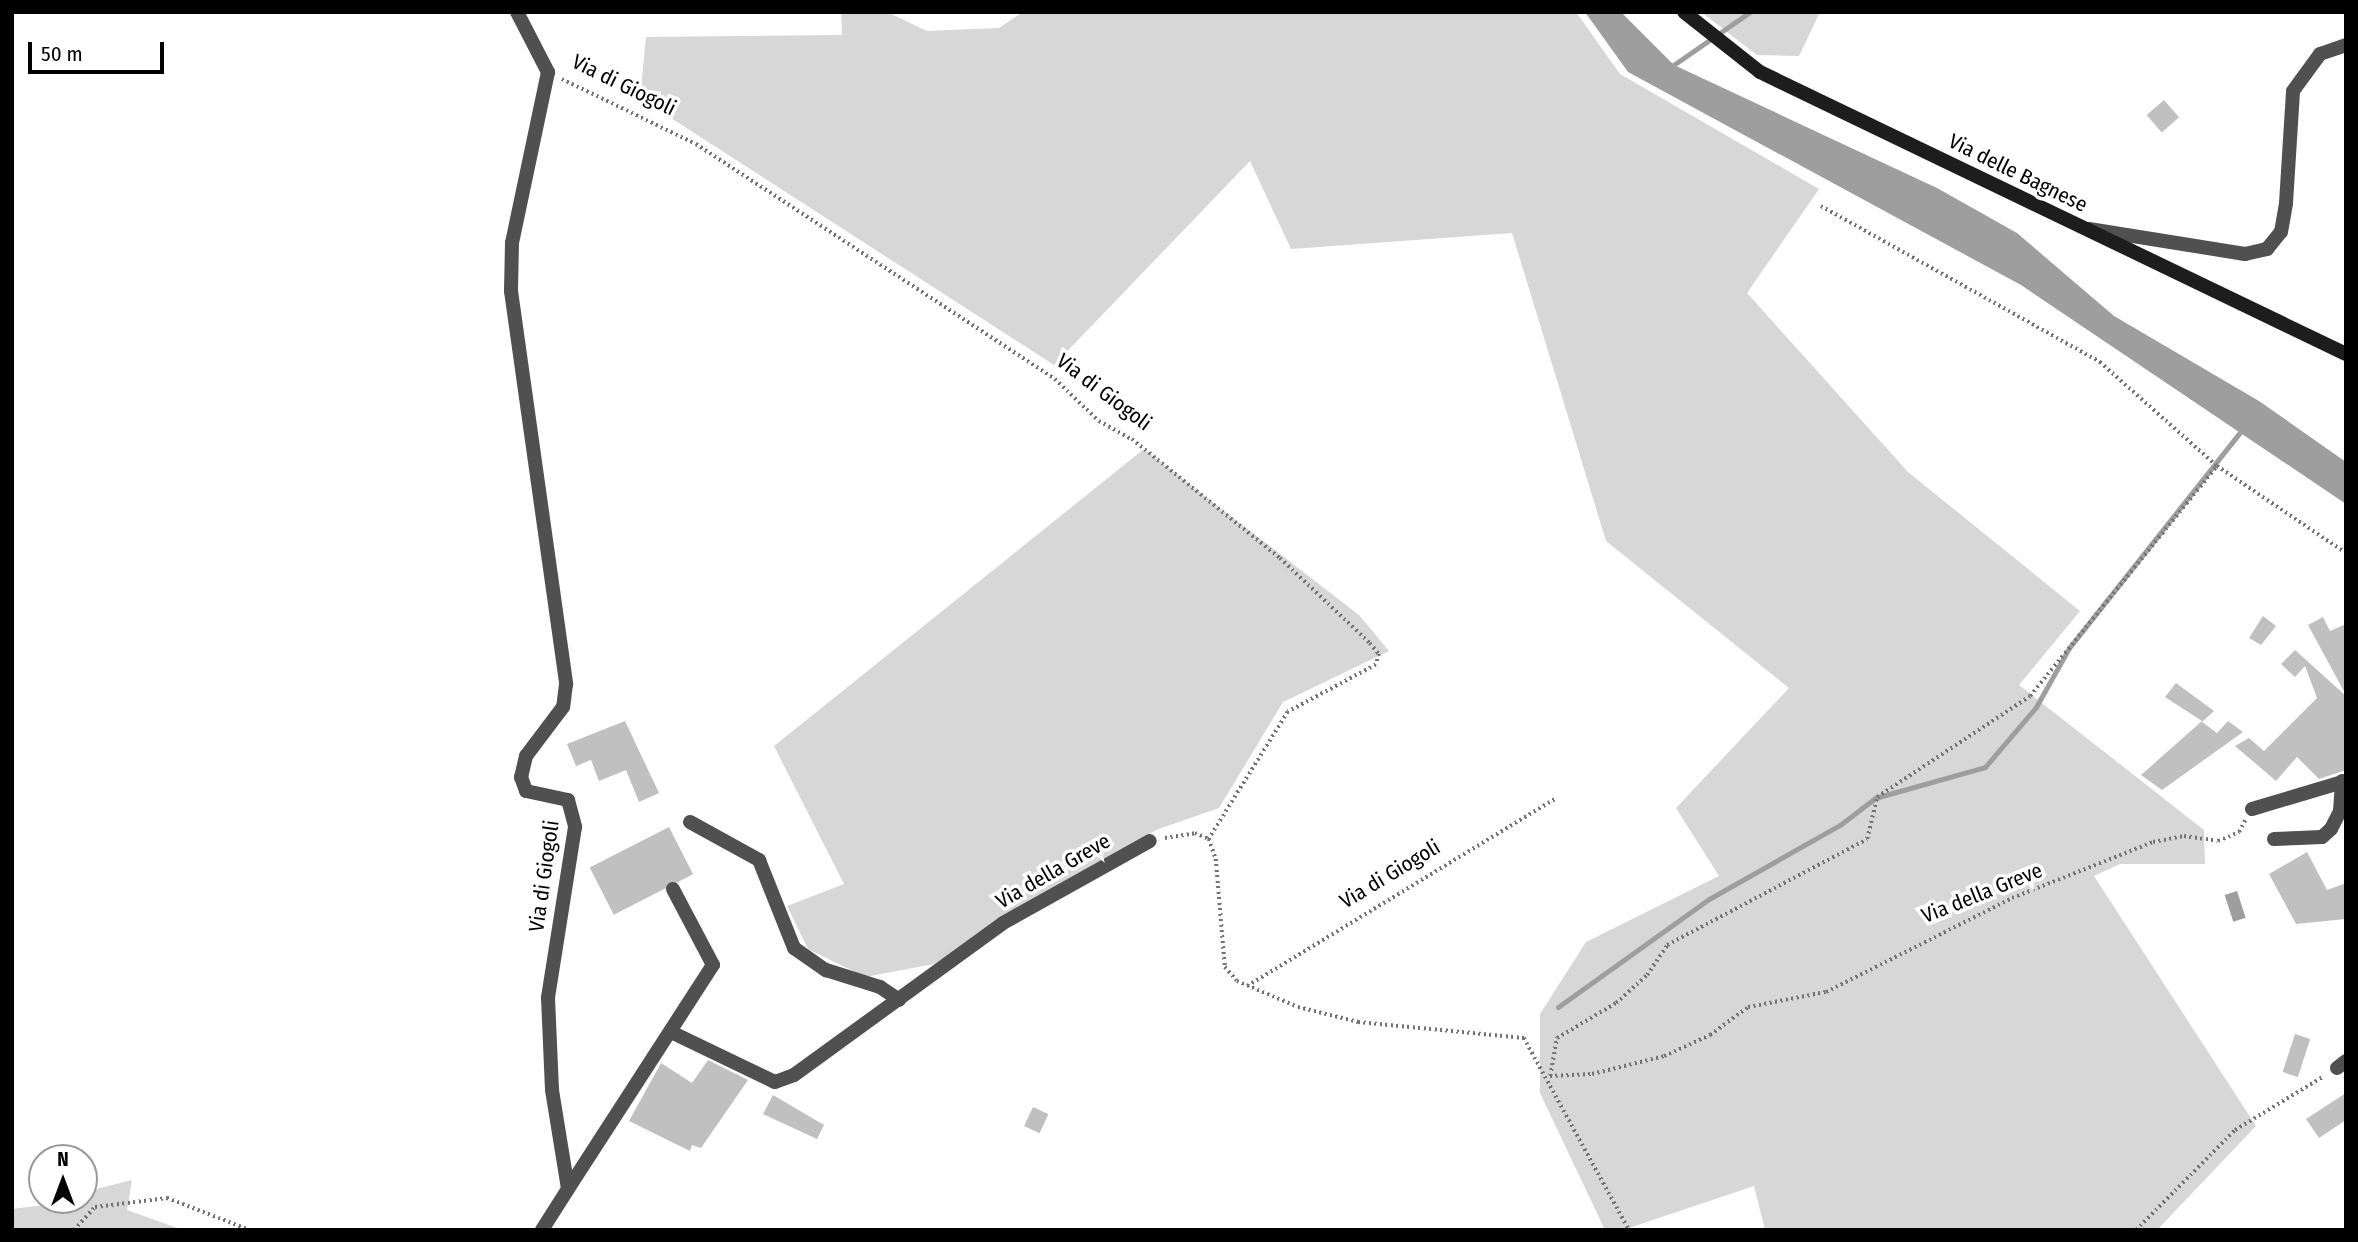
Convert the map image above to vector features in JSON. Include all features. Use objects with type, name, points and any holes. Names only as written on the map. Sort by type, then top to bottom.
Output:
[{"type":"main road","name":"Via delle Bagnese","points":[[1684,12],[1760,72],[2346,354]]},
{"type":"street","name":"Via di Giogoli","points":[[517,12],[548,72],[512,243],[511,291],[566,684],[563,707],[526,756],[521,776],[526,791],[568,800],[574,818],[548,998],[552,1090],[568,1189]]},
{"type":"street","points":[[2087,229],[2245,254],[2267,249],[2281,232],[2286,203],[2293,91],[2320,54],[2346,45]]},
{"type":"street","points":[[2252,809],[2344,781]]},
{"type":"street","points":[[2274,839],[2322,837],[2331,829],[2344,781]]},
{"type":"street","points":[[690,822],[759,860],[794,948],[826,971],[880,986],[899,1000]]},
{"type":"street","name":"Via della Greve","points":[[671,1032],[775,1082],[899,1000],[1003,923],[1150,841]]},
{"type":"street","points":[[542,1230],[713,965],[710,950],[673,889]]},
{"type":"path","name":"Via di Giogoli","points":[[548,72],[696,144],[1055,379],[1099,421],[1132,439],[1280,558],[1370,643],[1379,654],[1369,672],[1329,685],[1288,712],[1209,839]]},
{"type":"path","points":[[1821,206],[2100,362],[2217,467],[2346,553]]},
{"type":"path","points":[[1550,1076],[1557,1038],[1616,1003],[1667,945],[1867,839],[1877,797],[2029,695],[2217,467]]},
{"type":"path","name":"Via di Giogoli","points":[[1247,986],[1555,799]]},
{"type":"path","name":"Via della Greve","points":[[1550,1076],[1592,1074],[1664,1056],[1710,1035],[1748,1007],[1826,992],[1930,934],[2153,842],[2183,836],[2218,841],[2239,832],[2252,809]]},
{"type":"path","points":[[1150,841],[1195,833],[1209,839],[1216,859],[1225,967],[1247,986],[1298,1007],[1358,1021],[1441,1034],[1507,1032],[1524,1038],[1550,1076],[1629,1230]]},
{"type":"path","points":[[2136,1230],[2235,1130],[2342,1065]]},
{"type":"path","points":[[74,1230],[95,1207],[167,1198],[250,1230]]},
{"type":"shaded area","points":[[841,12],[887,12],[927,31],[999,28],[1023,12],[1576,12],[1620,74],[1819,189],[1747,293],[1908,472],[2080,611],[2019,685],[2204,830],[2205,864],[2120,864],[2094,876],[2256,1126],[2157,1230],[1765,1230],[1754,1186],[1623,1230],[1605,1230],[1540,1093],[1540,1014],[1586,942],[1719,876],[1676,808],[1789,688],[1606,541],[1512,233],[1291,249],[1250,161],[1054,365],[640,98],[646,37],[842,35]]},
{"type":"shaded area","points":[[1585,12],[1621,12],[1674,65],[1937,188],[2017,233],[2114,316],[2259,401],[2346,462],[2346,504],[2021,285],[1628,72]]},
{"type":"shaded area","points":[[1701,12],[1820,12],[1799,56],[1757,55]]},
{"type":"shaded area","points":[[1144,449],[1359,615],[1389,651],[1283,702],[1219,808],[1156,830],[934,964],[865,977],[808,949],[787,906],[844,884],[774,746]]},
{"type":"shaded area","points":[[2237,891],[2246,918],[2233,922],[2225,895]]},
{"type":"shaded area","points":[[132,1180],[127,1210],[183,1230],[12,1230],[12,1209],[28,1207],[28,1214],[98,1214],[98,1188]]},
{"type":"building","points":[[2164,100],[2179,117],[2162,132],[2147,115]]},
{"type":"building","points":[[2263,616],[2276,626],[2261,645],[2249,638]]},
{"type":"building","points":[[2323,617],[2330,631],[2346,624],[2346,695],[2308,625]]},
{"type":"building","points":[[2295,650],[2346,696],[2346,770],[2319,779],[2297,757],[2276,781],[2235,746],[2249,738],[2264,751],[2317,698],[2305,666],[2295,677],[2281,664]]},
{"type":"building","points":[[2176,683],[2214,711],[2202,722],[2217,733],[2228,721],[2243,732],[2162,790],[2141,775],[2202,721],[2165,697]]},
{"type":"building","points":[[625,721],[659,793],[639,802],[626,770],[599,781],[591,760],[576,766],[567,744]]},
{"type":"building","points":[[669,827],[693,874],[614,915],[590,867]]},
{"type":"building","points":[[2307,852],[2327,890],[2346,883],[2346,919],[2296,924],[2269,874]]},
{"type":"building","points":[[2295,1034],[2310,1039],[2298,1077],[2283,1072]]},
{"type":"building","points":[[708,1060],[748,1080],[701,1148],[692,1145],[690,1151],[629,1121],[661,1063],[692,1083]]},
{"type":"building","points":[[2346,1093],[2346,1120],[2319,1138],[2306,1119]]},
{"type":"building","points":[[773,1095],[824,1125],[817,1139],[763,1114]]},
{"type":"building","points":[[1033,1107],[1048,1114],[1040,1133],[1024,1126]]},
{"type":"waterway","points":[[1669,68],[1750,12]]},
{"type":"waterway","points":[[1558,1007],[1709,899],[1840,825],[1875,798],[1985,767],[2036,707],[2069,648],[2242,430]]}]
